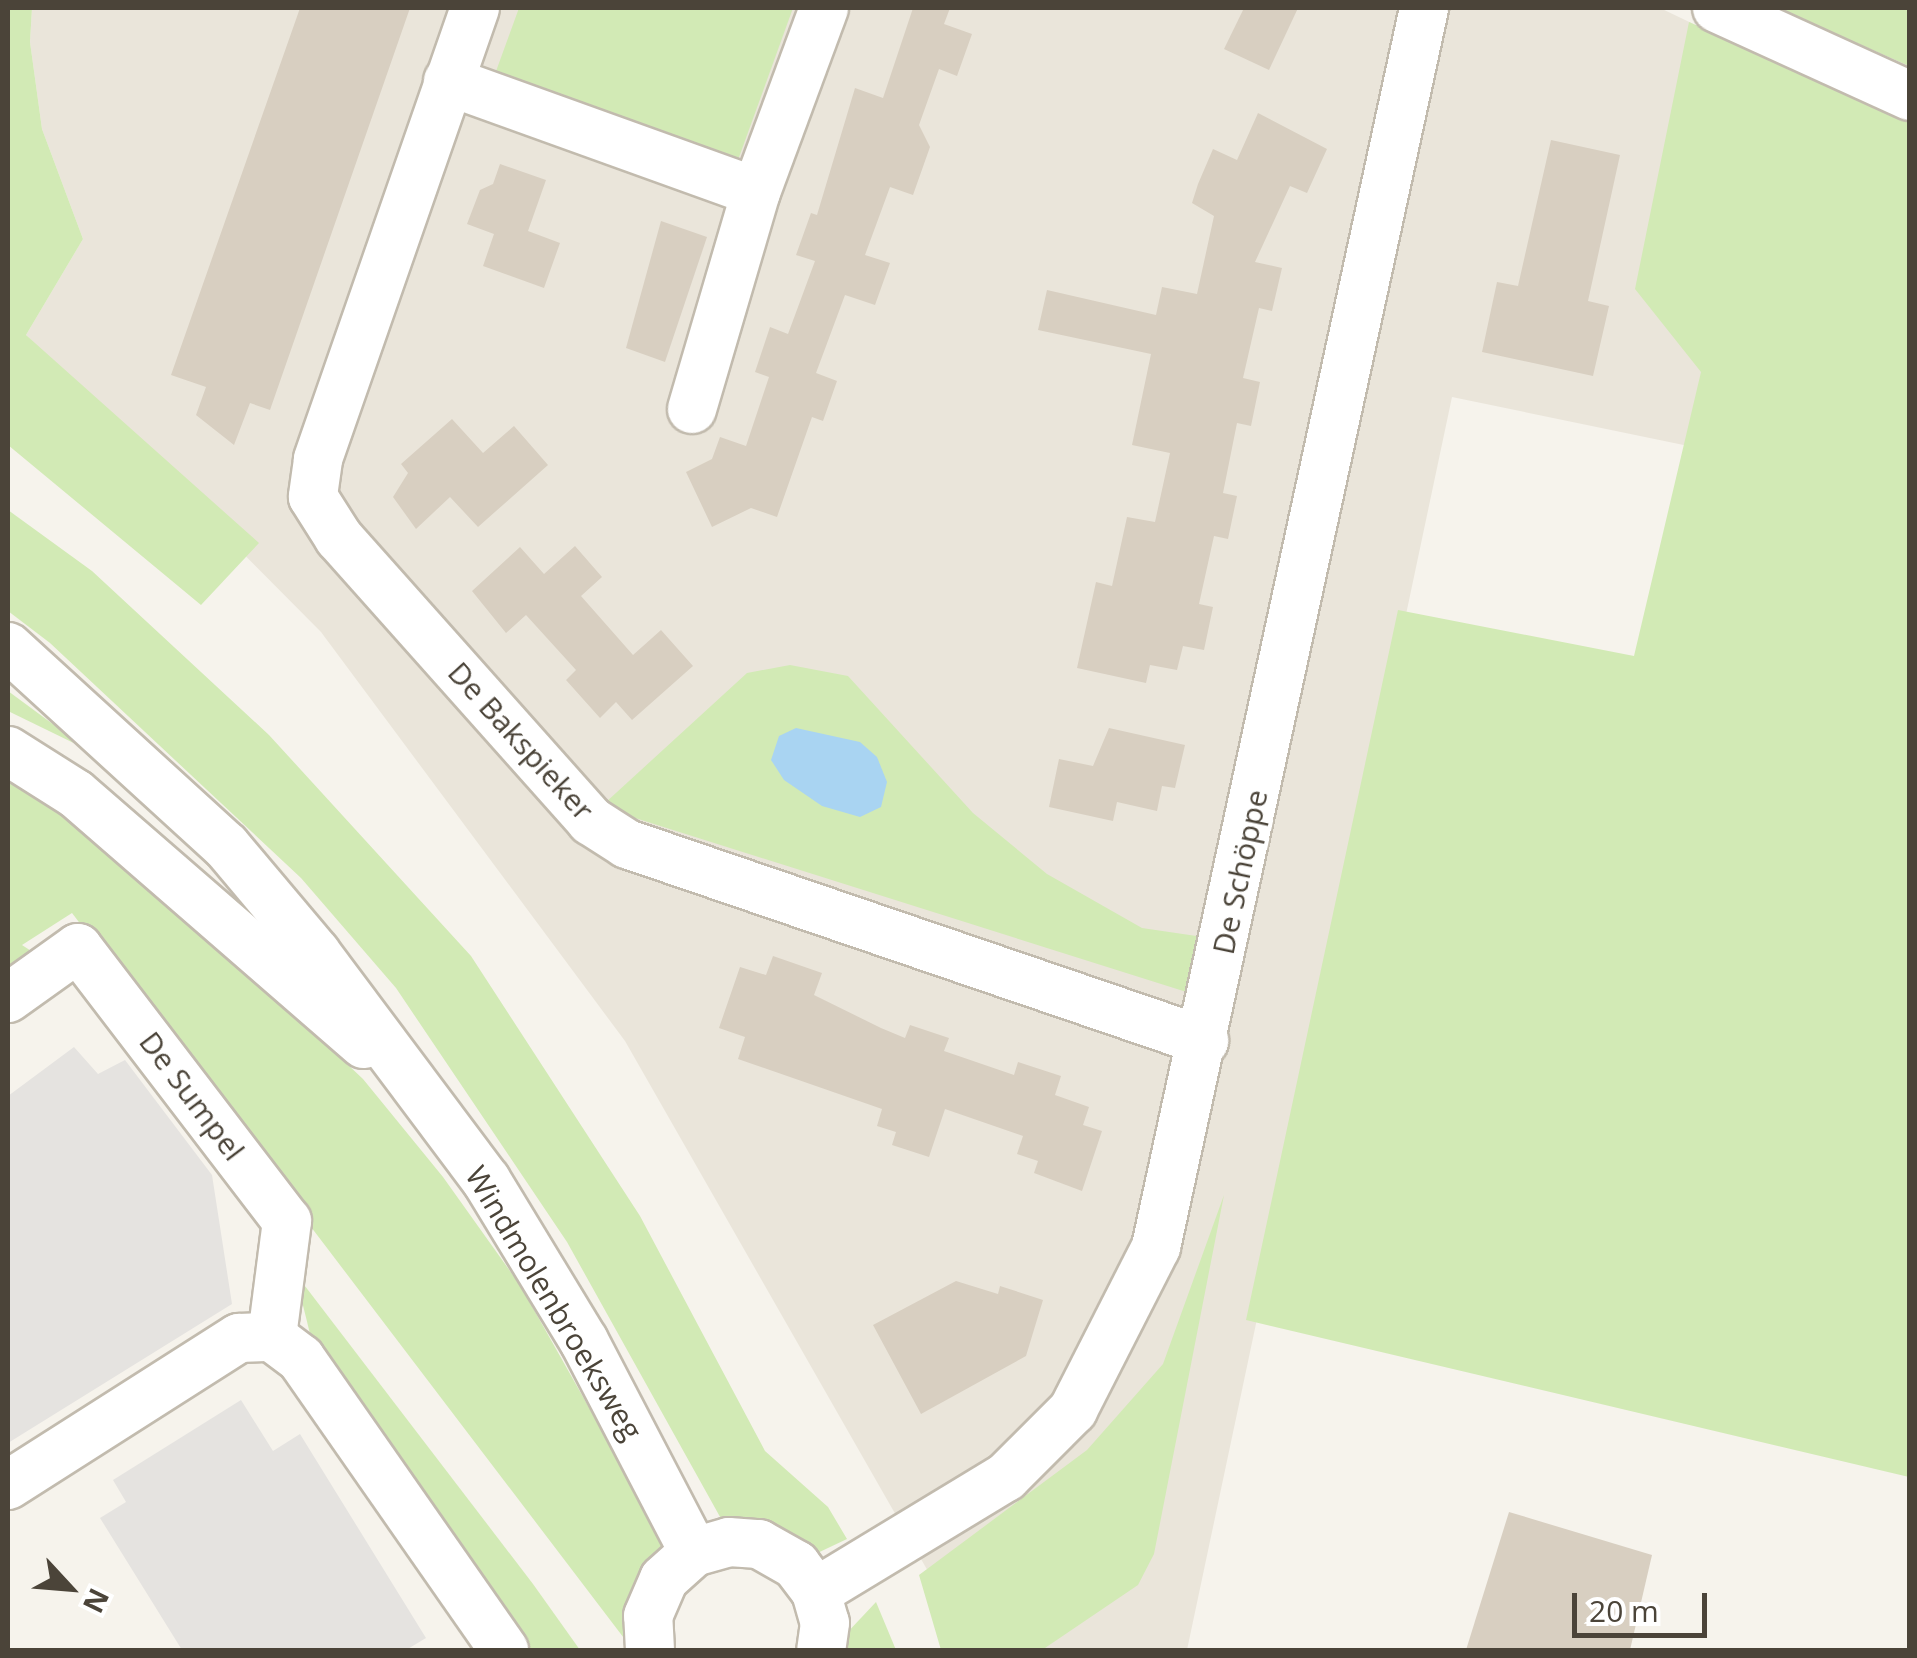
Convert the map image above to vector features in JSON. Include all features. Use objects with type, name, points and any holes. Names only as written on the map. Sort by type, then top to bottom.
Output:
[{"type":"street","name":"De Bakspieker","points":[[474,8],[318,460],[313,497],[338,538],[591,821],[627,844],[1204,1041]]},
{"type":"street","points":[[692,409],[756,192],[824,8]]},
{"type":"street","name":"De Schöppe","points":[[816,1592],[1006,1477],[1073,1410],[1156,1247],[1204,1041],[1424,8]]},
{"type":"street","points":[[1717,8],[1910,96]]},
{"type":"street","points":[[448,81],[756,192]]},
{"type":"street","name":"Windmolenbroeksweg","points":[[8,647],[226,846],[316,953],[395,1066],[486,1180],[584,1341],[694,1552]]},
{"type":"street","name":"Windmolenbroeksweg","points":[[8,751],[76,794],[316,1009],[395,1066]]},
{"type":"street","name":"De Sumpel","points":[[8,998],[78,948],[287,1221],[272,1336]]},
{"type":"street","points":[[8,1484],[240,1338],[272,1336],[301,1359],[504,1650]]},
{"type":"street","points":[[650,1650],[648,1616],[664,1579],[694,1552],[729,1542],[759,1544],[796,1565],[816,1592],[825,1623],[821,1650]]},
{"type":"shaded area","points":[[32,8],[1660,8],[1788,69],[1703,449],[1452,397],[1187,1650],[973,1650],[625,1041],[321,632],[26,335],[83,239],[42,129],[30,42]]},
{"type":"shaded area","points":[[74,1047],[98,1074],[125,1060],[212,1175],[232,1304],[8,1443],[8,1096]]},
{"type":"shaded area","points":[[241,1400],[273,1451],[300,1434],[426,1638],[406,1650],[182,1650],[100,1518],[126,1502],[113,1480]]},
{"type":"green space","points":[[8,8],[32,8],[30,42],[42,129],[83,239],[26,335],[259,543],[201,605],[8,445]]},
{"type":"green space","points":[[519,8],[793,8],[738,160],[495,74]]},
{"type":"green space","points":[[1777,8],[1909,8],[1909,66]]},
{"type":"green space","points":[[1689,22],[1909,120],[1909,1477],[1246,1320],[1398,610],[1634,656],[1701,372],[1635,289]]},
{"type":"green space","points":[[8,510],[92,571],[269,735],[471,956],[640,1216],[765,1451],[828,1507],[847,1539],[809,1557],[724,1524],[567,1242],[396,988],[301,878],[50,643],[8,611]]},
{"type":"green space","points":[[790,665],[848,676],[973,813],[1047,874],[1142,928],[1210,938],[1196,995],[613,811],[605,803],[747,673]]},
{"type":"green space","points":[[8,691],[88,750],[8,711]]},
{"type":"green space","points":[[8,776],[141,870],[363,1079],[443,1177],[520,1285],[663,1539],[665,1552],[633,1650],[72,913],[22,945],[60,970],[8,1010]]},
{"type":"green space","points":[[1224,1195],[1154,1554],[1138,1585],[1042,1650],[941,1650],[919,1575],[1087,1450],[1163,1364]]},
{"type":"green space","points":[[295,1273],[580,1650],[529,1650],[315,1354]]},
{"type":"green space","points":[[876,1602],[896,1650],[843,1650],[845,1635]]},
{"type":"water","points":[[796,728],[860,742],[877,757],[887,782],[881,807],[860,817],[822,806],[784,780],[771,760],[779,736]]},
{"type":"building","points":[[300,8],[410,8],[270,410],[250,403],[234,445],[196,415],[206,387],[171,375]]},
{"type":"building","points":[[913,8],[950,8],[944,24],[972,34],[957,76],[939,69],[919,125],[930,147],[913,195],[890,187],[865,255],[890,263],[875,305],[845,295],[816,373],[837,381],[823,421],[812,417],[777,517],[751,508],[712,527],[686,472],[712,459],[720,437],[746,446],[769,377],[755,372],[770,327],[788,334],[815,261],[796,255],[811,213],[817,215],[855,88],[883,98]]},
{"type":"building","points":[[1244,8],[1298,8],[1269,70],[1224,49]]},
{"type":"building","points":[[1258,113],[1327,149],[1307,193],[1290,186],[1255,262],[1282,268],[1272,311],[1259,308],[1243,378],[1260,382],[1251,426],[1237,423],[1223,493],[1237,496],[1228,539],[1214,536],[1199,604],[1213,607],[1204,650],[1183,646],[1177,670],[1150,665],[1146,683],[1077,668],[1096,582],[1112,586],[1127,517],[1155,522],[1170,453],[1132,445],[1151,354],[1038,330],[1047,290],[1156,315],[1162,287],[1197,294],[1214,216],[1192,203],[1198,184],[1213,149],[1237,160]]},
{"type":"building","points":[[1551,140],[1620,155],[1588,301],[1609,306],[1593,376],[1482,352],[1497,282],[1518,286]]},
{"type":"building","points":[[500,164],[546,180],[528,231],[560,243],[544,288],[483,266],[494,234],[467,224],[480,190],[493,184]]},
{"type":"building","points":[[661,221],[707,237],[665,362],[626,348]]},
{"type":"building","points":[[452,419],[483,453],[514,426],[548,465],[478,527],[450,497],[416,529],[393,497],[408,473],[401,464]]},
{"type":"building","points":[[575,546],[602,577],[581,596],[633,655],[661,630],[693,666],[632,720],[616,702],[600,718],[566,680],[576,670],[526,615],[506,633],[472,591],[520,547],[544,574]]},
{"type":"building","points":[[1109,728],[1185,745],[1175,788],[1162,786],[1157,811],[1117,802],[1113,821],[1049,807],[1059,759],[1093,766]]},
{"type":"building","points":[[773,956],[822,973],[814,995],[905,1038],[910,1025],[949,1038],[944,1051],[1014,1075],[1018,1062],[1061,1076],[1055,1095],[1089,1107],[1083,1125],[1102,1131],[1082,1191],[1034,1173],[1038,1161],[1017,1154],[1023,1136],[945,1109],[929,1157],[892,1145],[896,1132],[877,1126],[882,1109],[738,1059],[745,1037],[719,1028],[740,967],[766,975]]},
{"type":"building","points":[[956,1281],[998,1294],[1000,1286],[1043,1300],[1026,1356],[921,1414],[873,1325]]},
{"type":"building","points":[[1509,1512],[1652,1555],[1630,1650],[1466,1650]]}]
